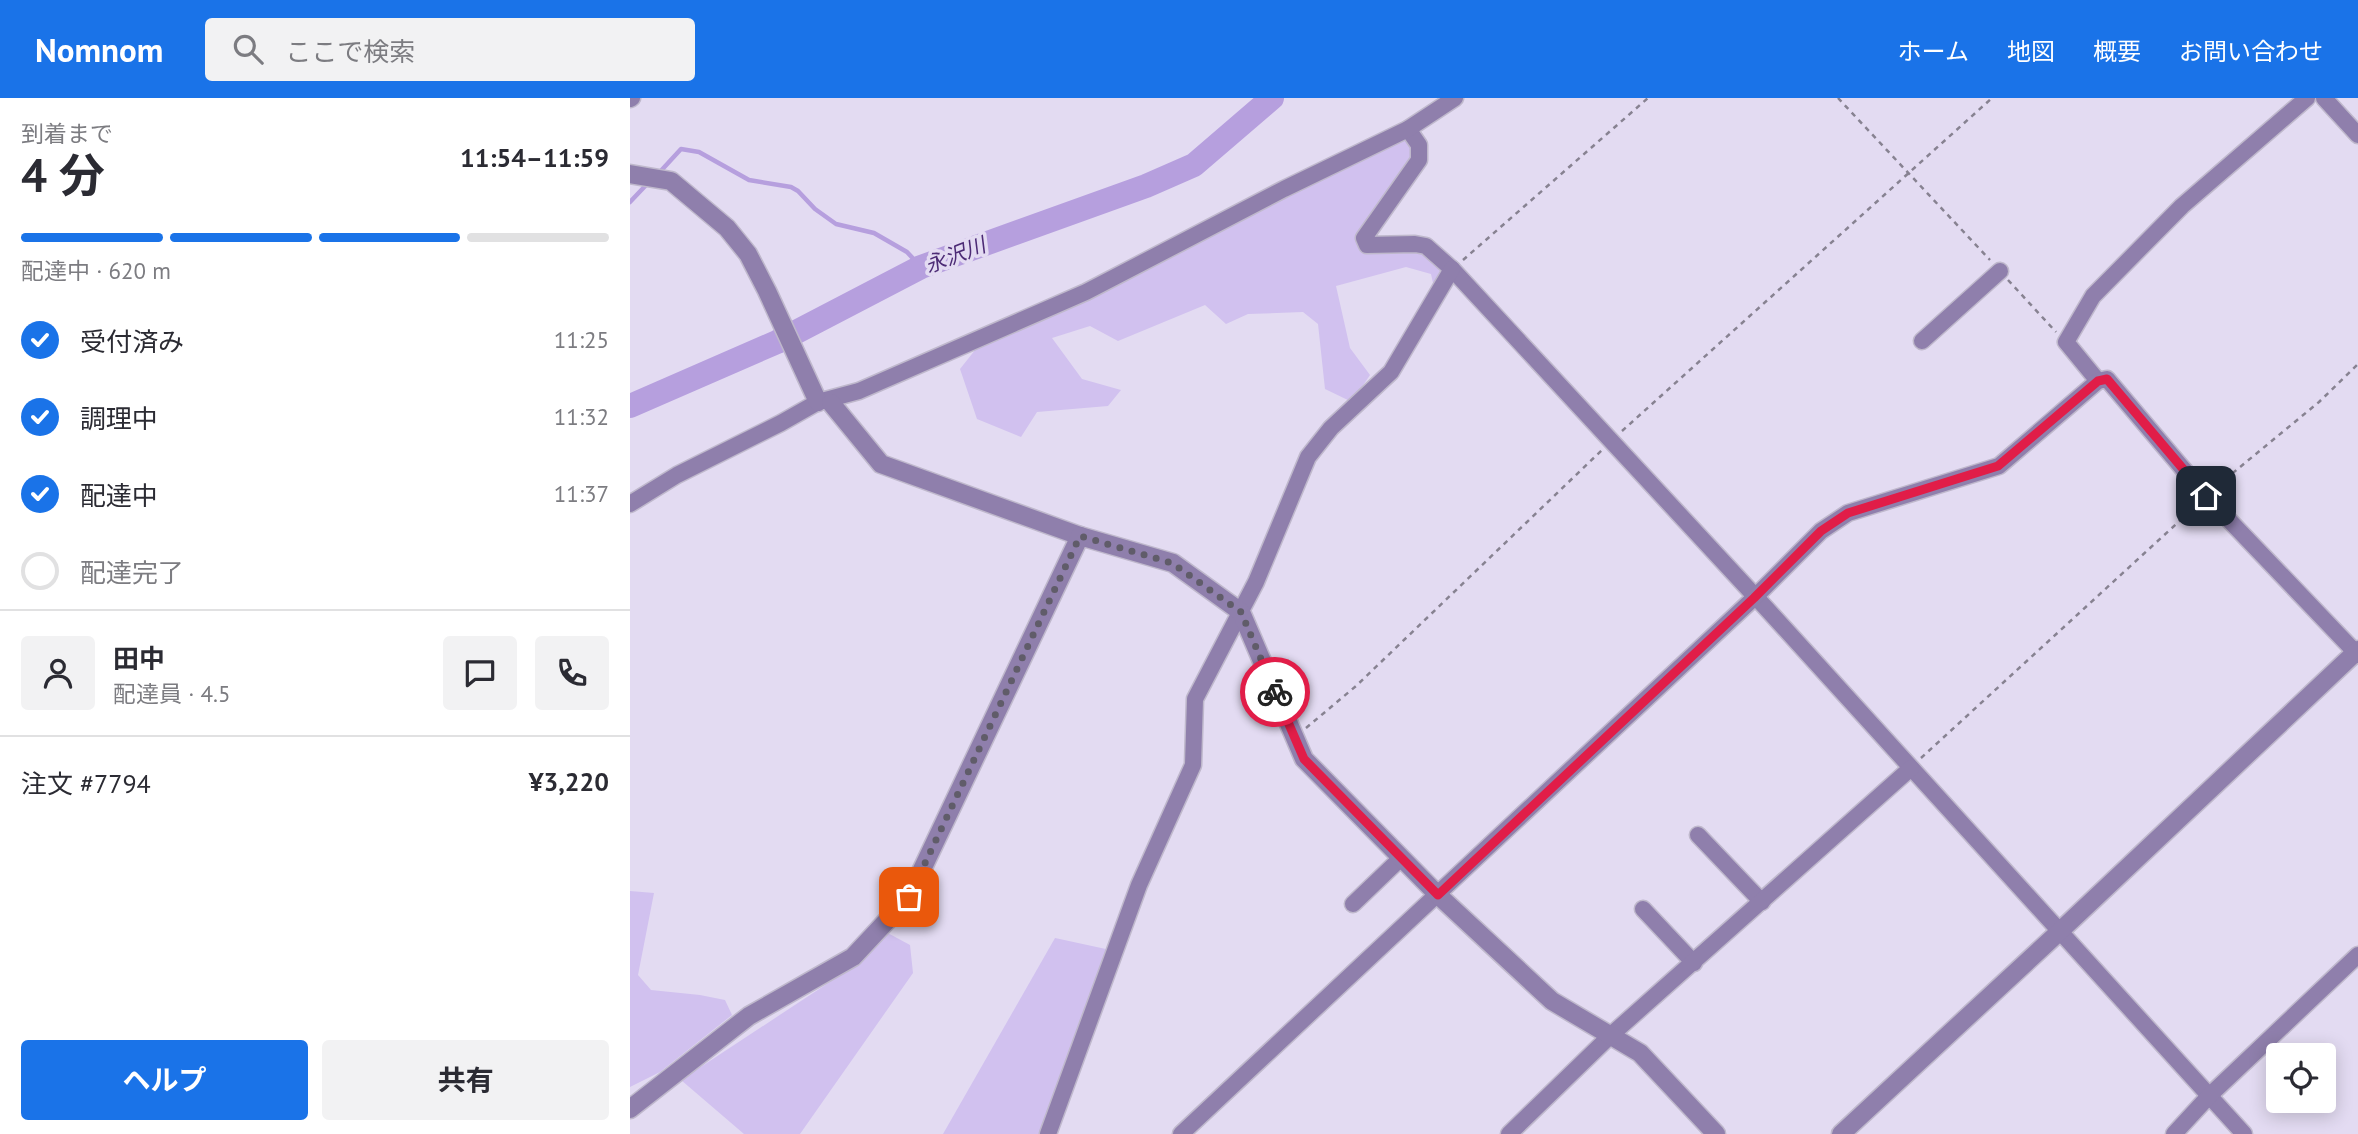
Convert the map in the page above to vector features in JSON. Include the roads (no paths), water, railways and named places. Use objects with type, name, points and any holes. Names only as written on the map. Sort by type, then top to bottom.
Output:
[{"type":"street","points":[[630,504],[677,475],[824,402],[859,391],[1086,292],[1284,189],[1408,129],[1455,98]]},
{"type":"street","points":[[2098,381],[2066,342],[2092,296],[2182,206],[2307,98]]},
{"type":"street","points":[[2324,98],[2358,135]]},
{"type":"street","points":[[1408,129],[1419,145],[1419,160],[1364,238],[1367,245],[1426,246],[1452,269],[2244,1134]]},
{"type":"street","points":[[630,174],[671,181],[727,228],[748,254],[824,402],[881,464],[1080,536],[1172,563],[1241,612],[1304,759],[1438,895],[1552,1001],[1640,1053],[1716,1134]]},
{"type":"street","points":[[1048,1134],[1139,885],[1193,765],[1195,699],[1241,612],[1308,457],[1331,428],[1391,372],[1452,269]]},
{"type":"street","points":[[1922,341],[2000,271]]},
{"type":"street","points":[[1181,1134],[1754,598],[1821,531],[1848,513],[1998,466],[2098,381],[2107,379],[2206,496],[2357,652],[1841,1134]]},
{"type":"street","points":[[630,1109],[749,1016],[853,957],[909,897],[1080,536]]},
{"type":"street","points":[[1509,1134],[1611,1035],[1911,768]]},
{"type":"street","points":[[1699,835],[1762,902]]},
{"type":"street","points":[[1353,904],[1401,858]]},
{"type":"street","points":[[1643,909],[1693,963]]},
{"type":"street","points":[[2174,1134],[2209,1096],[2358,955]]},
{"type":"waterway","name":"永沢川","points":[[630,406],[777,342],[921,267],[1146,186],[1194,165],[1272,98]]},
{"type":"waterway","points":[[658,174],[681,149],[699,152],[749,180],[791,187],[836,224],[874,233],[907,252],[921,267]]},
{"type":"waterway","points":[[630,202],[649,182]]}]
